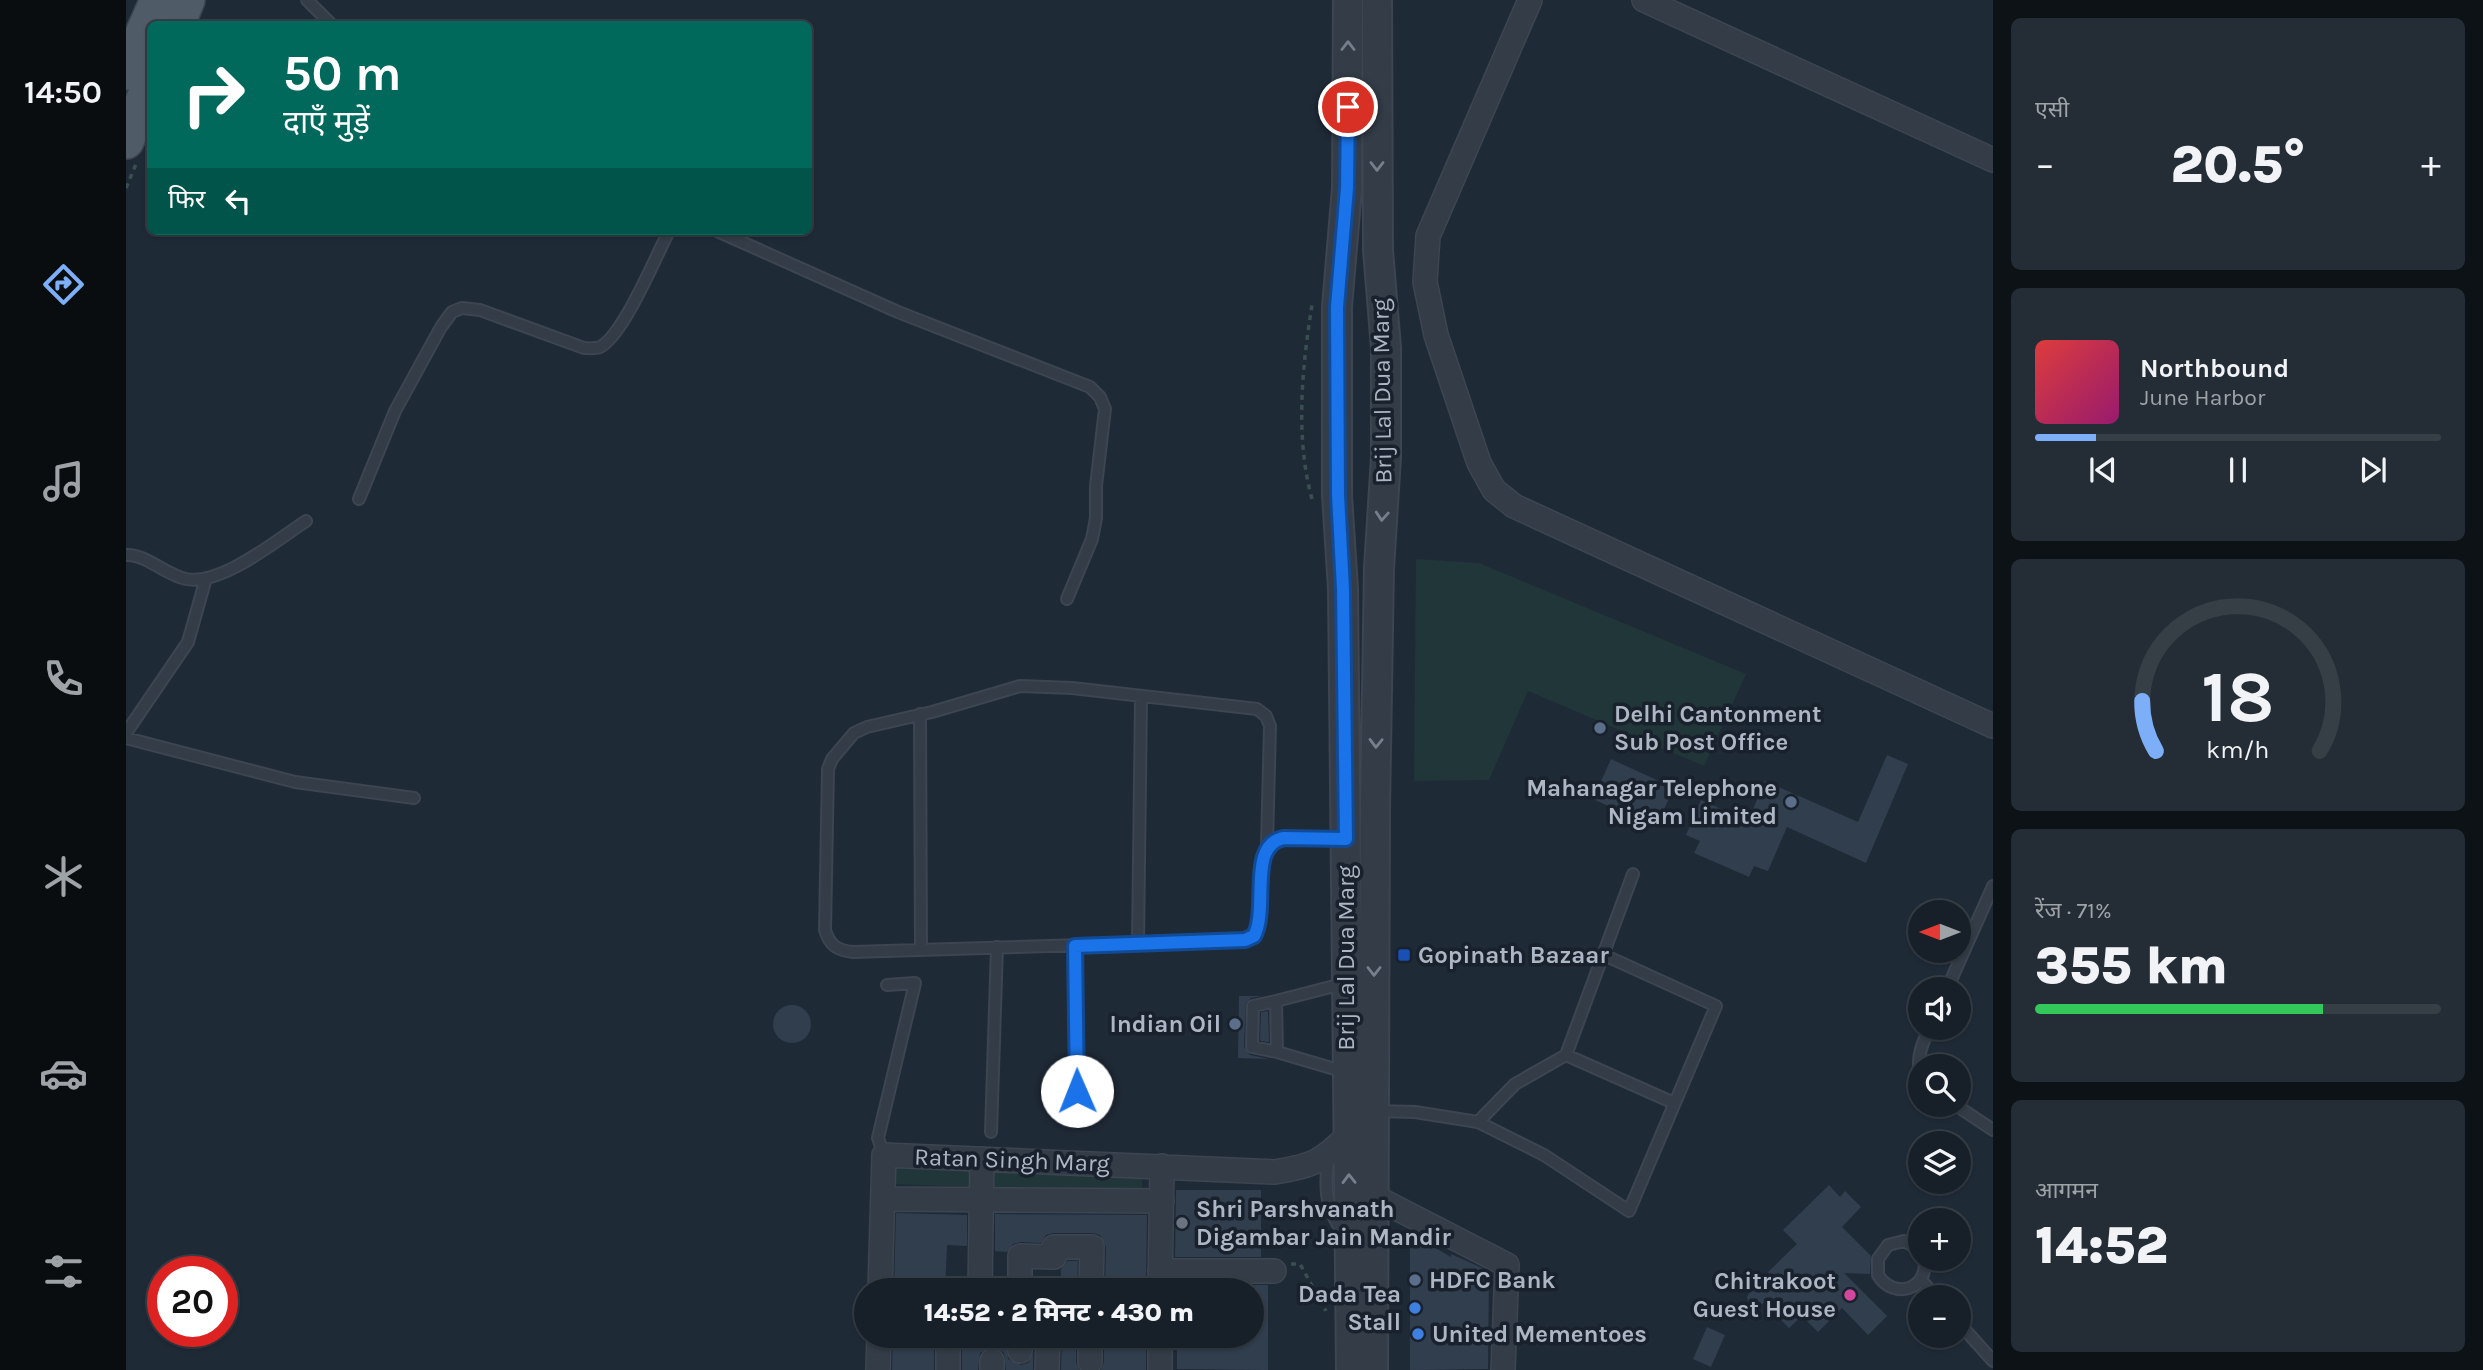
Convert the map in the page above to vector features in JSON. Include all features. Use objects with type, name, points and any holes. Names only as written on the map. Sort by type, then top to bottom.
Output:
[{"type":"main road","points":[[149,21],[158,0]]},
{"type":"main road","points":[[178,21],[187,0]]},
{"type":"main road","points":[[126,72],[147,25]]},
{"type":"main road","points":[[126,141],[147,92]]},
{"type":"street","name":"Brij Lal Dua Marg","points":[[1348,0],[1347,188],[1337,307],[1338,495],[1343,589],[1351,1370]]},
{"type":"street","name":"Brij Lal Dua Marg","points":[[1373,1370],[1378,581],[1386,457],[1386,348],[1378,250],[1377,0]]},
{"type":"street","points":[[1530,0],[1429,236],[1425,282],[1436,335],[1457,404],[1479,463],[1494,490],[1514,506],[1993,726]]},
{"type":"street","points":[[1644,0],[1993,160]]},
{"type":"street","points":[[1328,1156],[1348,1136]]},
{"type":"street","name":"Ratan Singh Marg","points":[[880,1278],[884,1155],[1275,1171],[1292,1169],[1328,1156]]},
{"type":"street","points":[[980,1278],[982,1159]]},
{"type":"street","points":[[1160,1278],[1163,1166]]},
{"type":"street","points":[[1373,1196],[1507,1265],[1503,1370]]},
{"type":"street","points":[[883,1199],[1161,1201]]},
{"type":"street","points":[[1020,1278],[1020,1256],[1054,1257],[1054,1247],[1092,1247],[1091,1278]]},
{"type":"street","points":[[1178,1278],[1278,1267]]},
{"type":"street","points":[[878,1370],[879,1348]]},
{"type":"street","points":[[948,1348],[948,1369]]},
{"type":"street","points":[[1047,1370],[1048,1348]]},
{"type":"street","points":[[1090,1348],[1090,1362]]},
{"type":"street","points":[[1160,1348],[1160,1370]]},
{"type":"lane","points":[[307,0],[328,21]]},
{"type":"lane","points":[[359,499],[395,411],[452,312],[462,308],[480,310],[584,348],[598,348],[608,341],[621,325],[667,235]]},
{"type":"lane","points":[[725,235],[898,312],[1090,387],[1100,397],[1105,409],[1105,427],[1098,464],[1096,518],[1092,539],[1067,600]]},
{"type":"lane","points":[[126,555],[134,554],[160,569],[186,579],[206,578],[220,575],[306,522]]},
{"type":"lane","points":[[126,733],[188,642],[206,578]]},
{"type":"lane","points":[[1020,686],[1072,688],[1141,698],[1256,709],[1266,716],[1270,726],[1267,845],[1262,860],[1261,916],[1254,936],[1245,940],[1139,944],[853,952],[838,950],[829,942],[825,930],[826,788],[832,760],[854,733],[867,727],[920,714],[1020,686]]},
{"type":"lane","points":[[1139,944],[1141,698]]},
{"type":"lane","points":[[920,714],[921,948]]},
{"type":"lane","points":[[126,738],[295,782],[414,798]]},
{"type":"lane","points":[[1267,845],[1275,839],[1284,838],[1346,839]]},
{"type":"lane","points":[[1478,1122],[1515,1084],[1566,1055],[1633,874]]},
{"type":"lane","points":[[1953,977],[1989,908],[1993,886]]},
{"type":"lane","points":[[1075,946],[1077,1115]]},
{"type":"lane","points":[[991,1132],[997,947]]},
{"type":"lane","points":[[1374,1111],[1415,1112],[1478,1122],[1544,1155],[1629,1210],[1716,1006],[1604,955]]},
{"type":"lane","points":[[884,1155],[878,1138],[915,983],[887,985]]},
{"type":"lane","points":[[1346,983],[1253,1006],[1252,1047],[1348,1072]]},
{"type":"lane","points":[[1276,1001],[1277,1052]]},
{"type":"lane","points":[[1566,1055],[1674,1103]]},
{"type":"lane","points":[[1971,1115],[1993,1130]]},
{"type":"lane","points":[[1328,1156],[1325,1190],[1331,1216],[1349,1239]]},
{"type":"lane","points":[[1908,1242],[1892,1242],[1880,1253],[1877,1270],[1885,1285],[1894,1290],[1906,1290],[1921,1280],[1925,1271]]},
{"type":"lane","points":[[1921,1280],[1925,1285]]},
{"type":"lane","points":[[1971,1336],[1993,1361]]},
{"type":"path","points":[[1278,1267],[1300,1264],[1329,1317]]},
{"type":"green space","points":[[1416,559],[1479,563],[1746,674],[1704,766],[1528,691],[1489,780],[1414,781]]},
{"type":"green space","points":[[893,1161],[974,1164],[973,1187],[892,1184]]},
{"type":"green space","points":[[991,1168],[1142,1172],[1142,1192],[991,1188]]},
{"type":"building","points":[[1887,755],[1908,764],[1866,863],[1787,827],[1768,871],[1754,866],[1749,877],[1694,853],[1700,841],[1686,835],[1701,800],[1748,821],[1765,781],[1858,822]]},
{"type":"building","points":[[1611,759],[1674,788],[1655,828],[1593,799]]},
{"type":"building","points":[[1239,996],[1262,996],[1251,998],[1246,1003],[1244,1047],[1250,1055],[1269,1059],[1238,1058]]},
{"type":"building","points":[[792,1005],[805,1011],[811,1024],[805,1037],[792,1043],[779,1037],[773,1024],[779,1011]]},
{"type":"building","points":[[1268,1011],[1269,1042],[1260,1041],[1261,1012]]},
{"type":"building","points":[[1829,1185],[1840,1197],[1845,1191],[1861,1207],[1842,1227],[1871,1256],[1870,1274],[1844,1273],[1887,1316],[1868,1335],[1842,1308],[1818,1332],[1802,1316],[1789,1328],[1764,1303],[1749,1305],[1747,1297],[1752,1288],[1781,1285],[1768,1272],[1797,1244],[1783,1230]]},
{"type":"building","points":[[1176,1190],[1261,1190],[1261,1257],[1175,1257]]},
{"type":"building","points":[[896,1213],[967,1215],[967,1246],[947,1245],[946,1278],[894,1278]]},
{"type":"building","points":[[995,1214],[1147,1215],[1146,1278],[1105,1278],[1106,1247],[1100,1235],[1093,1233],[1053,1233],[1046,1235],[1041,1243],[1020,1242],[1013,1244],[1007,1252],[995,1251]]},
{"type":"building","points":[[1410,1233],[1451,1257],[1451,1254],[1489,1271],[1488,1369],[1410,1370]]},
{"type":"building","points":[[1067,1261],[1078,1261],[1077,1278],[1061,1278],[1061,1269]]},
{"type":"building","points":[[1264,1285],[1268,1285],[1268,1370],[1177,1369],[1177,1348],[1264,1348]]},
{"type":"building","points":[[1707,1327],[1725,1335],[1711,1367],[1693,1359]]},
{"type":"building","points":[[893,1348],[934,1348],[934,1370],[892,1370]]},
{"type":"building","points":[[962,1348],[991,1348],[980,1353],[978,1370],[962,1370]]},
{"type":"building","points":[[995,1348],[1007,1348],[1008,1359],[1021,1365],[1028,1363],[1033,1353],[1033,1370],[1006,1370],[1004,1353]]},
{"type":"building","points":[[1062,1348],[1076,1348],[1079,1370],[1061,1370]]},
{"type":"building","points":[[1104,1348],[1146,1348],[1146,1370],[1101,1370]]},
{"type":"place","name":"Delhi Cantonment Sub Post Office","points":[[1600,728]]},
{"type":"place","name":"Mahanagar Telephone Nigam Limited","points":[[1791,802]]},
{"type":"place","name":"Gopinath Bazaar","points":[[1404,955]]},
{"type":"place","name":"Indian Oil","points":[[1235,1024]]},
{"type":"place","name":"Shri Parshvanath Digambar Jain Mandir","points":[[1182,1223]]},
{"type":"place","name":"HDFC Bank","points":[[1415,1280]]},
{"type":"place","name":"Chitrakoot Guest House","points":[[1850,1295]]},
{"type":"place","name":"Dada Tea Stall","points":[[1415,1308]]},
{"type":"place","name":"United Mementoes","points":[[1418,1334]]},
{"type":"route","points":[[1077,1091],[1075,946],[1245,940],[1254,936],[1259,928],[1262,860],[1267,845],[1275,839],[1284,838],[1346,839],[1343,589],[1338,495],[1337,307],[1347,188],[1348,107]]}]
